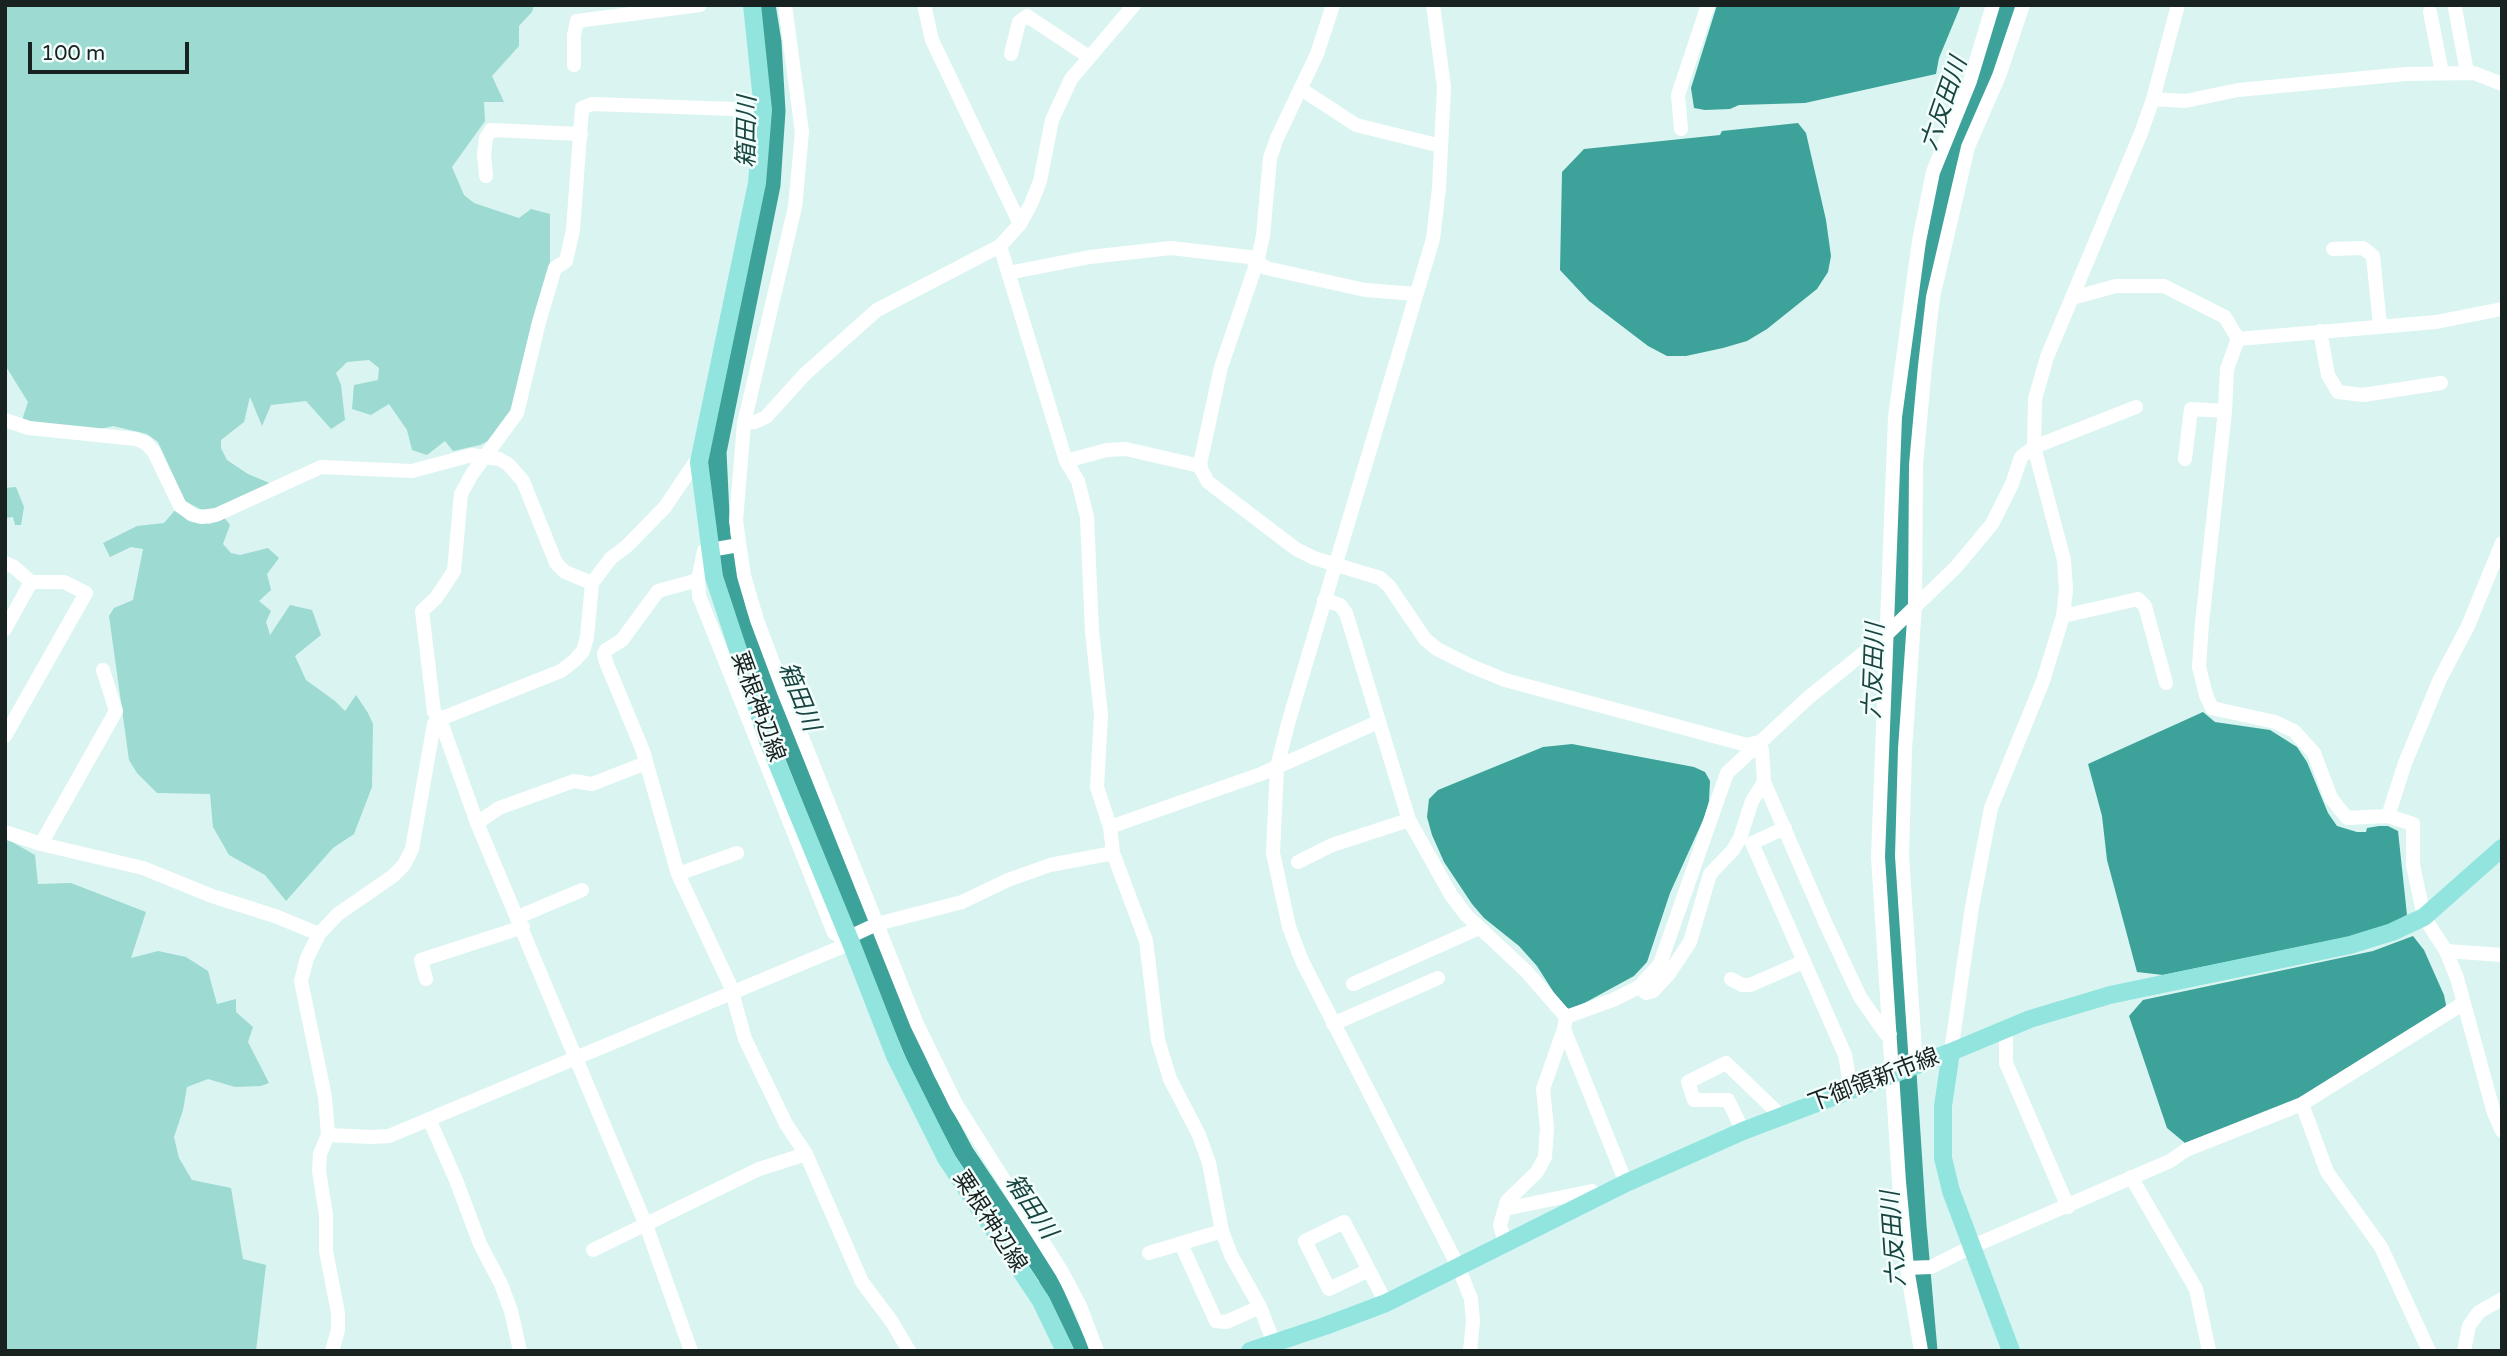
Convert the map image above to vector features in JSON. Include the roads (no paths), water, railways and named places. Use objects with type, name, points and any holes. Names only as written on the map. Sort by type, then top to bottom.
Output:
[{"type":"main road","name":"粟根神辺線","points":[[752,5],[763,110],[757,183],[699,463],[714,577],[768,741],[895,1056],[946,1158],[1041,1301],[1065,1351]]},
{"type":"main road","name":"下御領新市線","points":[[1250,1351],[1386,1303],[1626,1183],[1744,1131],[2071,1005],[2350,945],[2392,932],[2424,917],[2502,848]]},
{"type":"main road","points":[[1951,1052],[1943,1106],[1942,1158],[1971,1247],[2011,1351]]},
{"type":"street","points":[[574,65],[574,35],[578,21],[700,5]]},
{"type":"street","points":[[785,5],[802,132],[795,207],[744,423],[736,521],[744,576],[770,656],[917,1024],[956,1104],[999,1177],[1062,1272],[1080,1306],[1097,1351]]},
{"type":"street","points":[[924,5],[932,40],[1020,224]]},
{"type":"street","points":[[1333,5],[1317,54],[1270,158],[1257,262],[1221,367],[1200,466],[1208,482],[1296,549],[1314,558],[1380,578],[1389,586],[1425,639],[1437,649],[1482,671],[1516,683],[1747,745],[1759,742]]},
{"type":"street","points":[[1433,5],[1444,87],[1439,188],[1433,239],[1324,600],[1277,767],[1273,853],[1289,927],[1302,961],[1458,1266],[1471,1299],[1473,1321],[1470,1351]]},
{"type":"street","points":[[1681,129],[1678,95],[1709,5]]},
{"type":"street","points":[[1905,1069],[1890,1034],[1878,857],[1889,632],[1895,417],[1919,241],[1933,172],[1970,81],[1993,5]]},
{"type":"street","points":[[1921,1351],[1907,1268],[1902,856],[1913,608],[1916,465],[1933,297],[1968,147],[1998,76],[2022,5]]},
{"type":"street","points":[[1951,1052],[1972,907],[1991,808],[2043,681],[2063,616],[2066,590],[2064,560],[2034,447],[2035,399],[2047,357],[2153,99],[2178,5]]},
{"type":"street","points":[[744,423],[766,417],[805,374],[877,310],[1000,246],[1020,224],[1031,204],[1040,181],[1052,120],[1071,79],[1129,8]]},
{"type":"street","points":[[2455,8],[2467,72]]},
{"type":"street","points":[[2430,12],[2442,73]]},
{"type":"street","points":[[1011,54],[1019,22],[1027,16],[1089,58]]},
{"type":"street","points":[[2153,99],[2185,101],[2238,90],[2371,76],[2467,72],[2502,84]]},
{"type":"street","points":[[1301,89],[1356,125],[1441,146]]},
{"type":"street","points":[[691,1351],[646,1225],[477,823],[440,719],[434,712],[422,611],[436,598],[454,571],[461,494],[517,412],[555,268],[566,261],[573,230],[582,108],[592,104],[763,110]]},
{"type":"street","points":[[486,176],[484,154],[486,138],[491,130],[581,134]]},
{"type":"street","points":[[1000,246],[1066,461],[1078,481],[1087,517],[1092,631],[1101,715],[1097,787],[1110,827],[1113,853],[1146,941],[1158,1040],[1170,1080],[1199,1135],[1209,1163],[1222,1231],[1231,1255],[1260,1307],[1274,1343]]},
{"type":"street","points":[[1008,273],[1090,257],[1171,248],[1248,257],[1266,268],[1365,290],[1416,294]]},
{"type":"street","points":[[2333,250],[2363,248],[2373,256],[2379,325]]},
{"type":"street","points":[[2071,298],[2116,286],[2164,286],[2225,317],[2238,339]]},
{"type":"street","points":[[2238,339],[2437,322],[2502,310]]},
{"type":"street","points":[[2320,331],[2328,375],[2338,392],[2363,395],[2441,383]]},
{"type":"street","points":[[2238,339],[2227,369],[2225,411],[2202,622],[2199,667],[2206,695],[2212,708],[2275,722],[2294,731],[2314,753],[2332,799],[2347,818],[2388,816],[2413,824],[2413,864],[2424,917],[2446,951],[2464,1003],[2494,1114],[2502,1130]]},
{"type":"street","points":[[1505,1243],[1500,1225],[1507,1201],[1537,1172],[1545,1157],[1547,1128],[1543,1088],[1565,1023],[1639,986],[1660,964],[1727,773],[1809,697],[1889,632],[1956,567],[1992,524],[2012,484],[2021,457],[2034,447],[2136,407]]},
{"type":"street","points":[[2185,459],[2191,409],[2225,411]]},
{"type":"street","points":[[5,420],[29,428],[136,439],[146,443],[154,452],[180,506],[193,516],[201,517],[216,515],[321,467],[412,471],[472,455],[486,456],[508,464],[523,481],[556,563],[565,572],[592,583]]},
{"type":"street","points":[[1066,461],[1107,450],[1126,449],[1200,466]]},
{"type":"street","points":[[699,463],[694,464],[665,507],[627,546],[611,558],[592,583],[587,637],[643,751],[678,874],[730,985],[745,1039],[786,1124],[806,1154],[862,1282],[892,1322],[909,1351]]},
{"type":"street","points":[[2388,816],[2420,727],[2440,679],[2468,626],[2502,542]]},
{"type":"street","points":[[739,545],[704,551],[698,580],[699,596],[834,933],[850,940]]},
{"type":"street","points":[[5,563],[31,582],[64,582],[86,593],[5,736]]},
{"type":"street","points":[[332,1351],[338,1330],[338,1313],[326,1251],[326,1216],[319,1171],[320,1154],[328,1135],[325,1097],[301,981],[302,970],[319,934],[338,914],[393,876],[404,865],[412,849],[434,724],[440,719],[561,671],[575,660],[606,650],[622,640],[659,591],[698,580]]},
{"type":"street","points":[[5,629],[31,582]]},
{"type":"street","points":[[2063,616],[2138,599],[2145,606],[2166,683]]},
{"type":"street","points":[[1324,600],[1340,605],[1346,612],[1409,820],[1451,895],[1466,915],[1526,971],[1565,1023],[1626,1183]]},
{"type":"street","points":[[41,844],[117,711],[103,670]]},
{"type":"street","points":[[1110,827],[1277,767],[1378,722]]},
{"type":"street","points":[[1759,742],[1764,782],[1860,997],[1886,1034],[1890,1034]]},
{"type":"street","points":[[477,823],[499,808],[574,781],[592,784],[646,763]]},
{"type":"street","points":[[1639,986],[1646,993],[1653,991],[1668,975],[1690,942],[1710,874],[1733,850],[1740,838],[1752,801],[1764,782]]},
{"type":"street","points":[[1298,862],[1332,845],[1409,820]]},
{"type":"street","points":[[1785,828],[1752,843],[1844,1055],[1851,1089]]},
{"type":"street","points":[[5,832],[41,844],[143,868],[319,934]]},
{"type":"street","points":[[678,874],[737,853]]},
{"type":"street","points":[[328,1135],[389,1136],[731,993],[850,940],[877,924],[962,902],[1008,880],[1050,865],[1113,853]]},
{"type":"street","points":[[426,979],[421,960],[520,922],[582,890]]},
{"type":"street","points":[[1353,984],[1479,928]]},
{"type":"street","points":[[2446,951],[2502,955]]},
{"type":"street","points":[[1731,979],[1742,985],[1751,985],[1803,962]]},
{"type":"street","points":[[1334,1024],[1438,978]]},
{"type":"street","points":[[1907,1268],[1931,1267],[2170,1161],[2186,1150],[2302,1104],[2464,1003]]},
{"type":"street","points":[[2003,1030],[2006,1039],[2006,1063],[2068,1207]]},
{"type":"street","points":[[1744,1131],[1728,1100],[1694,1100],[1688,1083],[1726,1063],[1781,1116]]},
{"type":"street","points":[[2302,1104],[2327,1172],[2381,1247],[2429,1351]]},
{"type":"street","points":[[429,1119],[480,1244],[501,1284],[511,1311],[520,1351]]},
{"type":"street","points":[[593,1250],[759,1169],[806,1154]]},
{"type":"street","points":[[2131,1177],[2196,1289],[2209,1351]]},
{"type":"street","points":[[1504,1209],[1591,1191],[1599,1197]]},
{"type":"street","points":[[1367,1271],[1329,1289],[1306,1241],[1344,1222],[1367,1271],[1386,1303]]},
{"type":"street","points":[[1149,1253],[1222,1231]]},
{"type":"street","points":[[1181,1244],[1216,1321],[1226,1322],[1260,1307]]},
{"type":"street","points":[[2464,1351],[2469,1326],[2479,1312],[2502,1299]]},
{"type":"waterway","name":"箱田川","points":[[766,5],[772,42],[776,111],[771,185],[717,452],[721,536],[737,611],[925,1079],[964,1152],[1047,1276],[1080,1351]]},
{"type":"waterway","name":"六反田川","points":[[1928,1351],[1894,874],[1895,705],[1908,388],[1952,153],[2007,5]]}]
